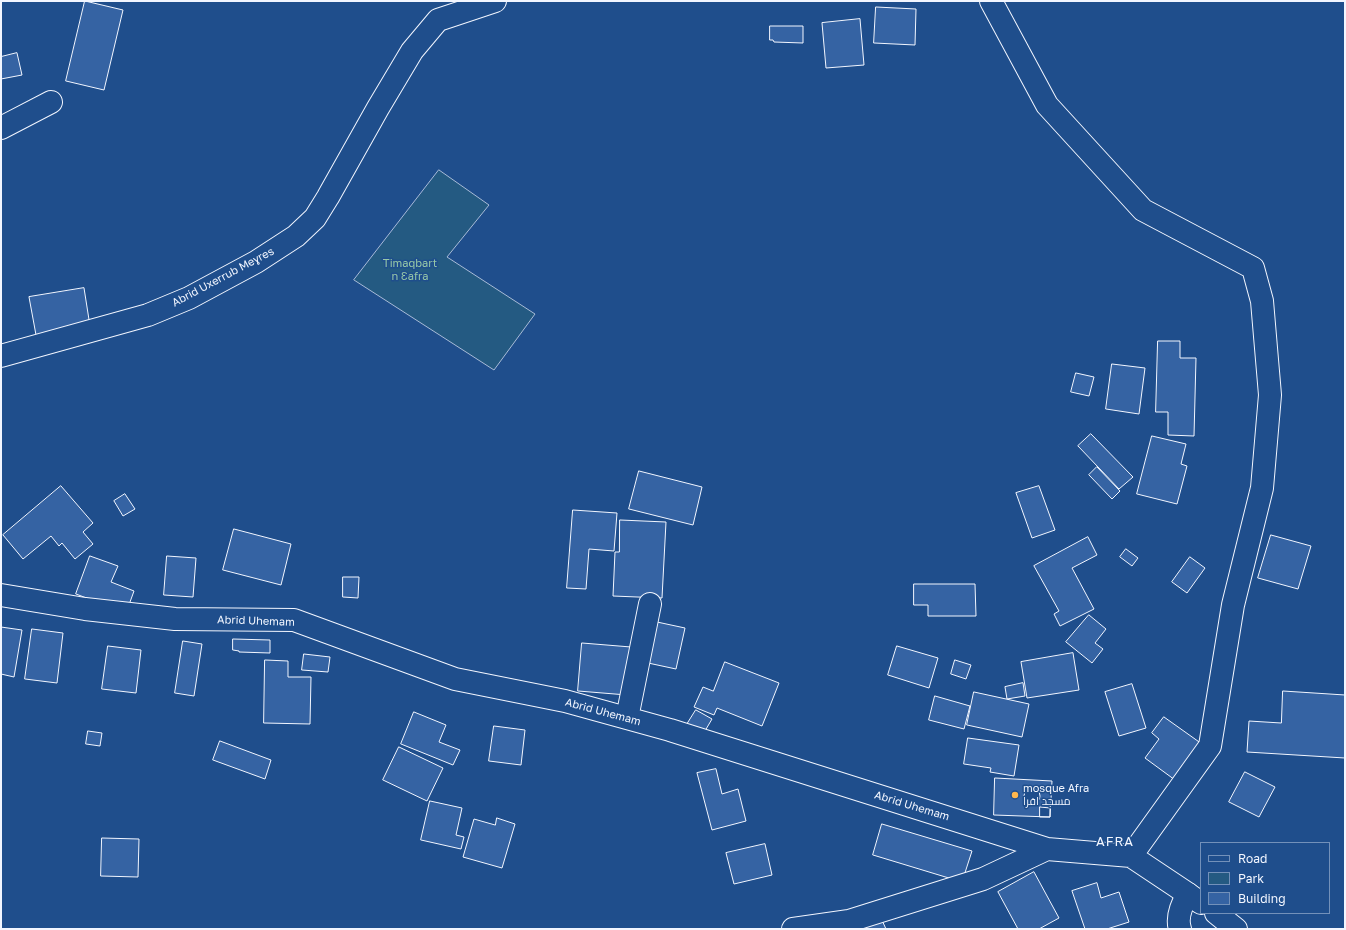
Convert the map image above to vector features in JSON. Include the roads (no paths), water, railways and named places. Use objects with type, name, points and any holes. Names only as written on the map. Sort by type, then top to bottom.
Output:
[{"type":"street","name":"Abrid Uxerrub Meɣres","points":[[1,356],[148,315],[189,298],[256,262],[296,236],[315,218],[325,203],[412,51],[438,20],[495,1]]},
{"type":"street","points":[[991,1],[1046,104],[1143,210],[1253,268],[1262,301],[1270,395],[1262,488],[1233,605],[1210,746],[1131,856]]},
{"type":"street","points":[[1,128],[51,102]]},
{"type":"street","name":"Abrid Uhemam","points":[[1,595],[84,609],[175,620],[294,620],[455,679],[565,701],[670,730],[1047,849],[1131,856],[1194,898]]},
{"type":"street","points":[[626,718],[650,604]]},
{"type":"street","points":[[793,929],[849,921],[976,882],[1047,849]]},
{"type":"street","points":[[1180,929],[1178,924],[1181,906],[1194,898]]},
{"type":"street","points":[[1217,914],[1236,929]]},
{"type":"place","name":"mosque Afra مسجد افرا","points":[[1015,795]]},
{"type":"district","name":"AFRA","points":[[1115,842]]},
{"type":"park label","name":"Timaqbart n Ɛafra","points":[[410,270]]}]
